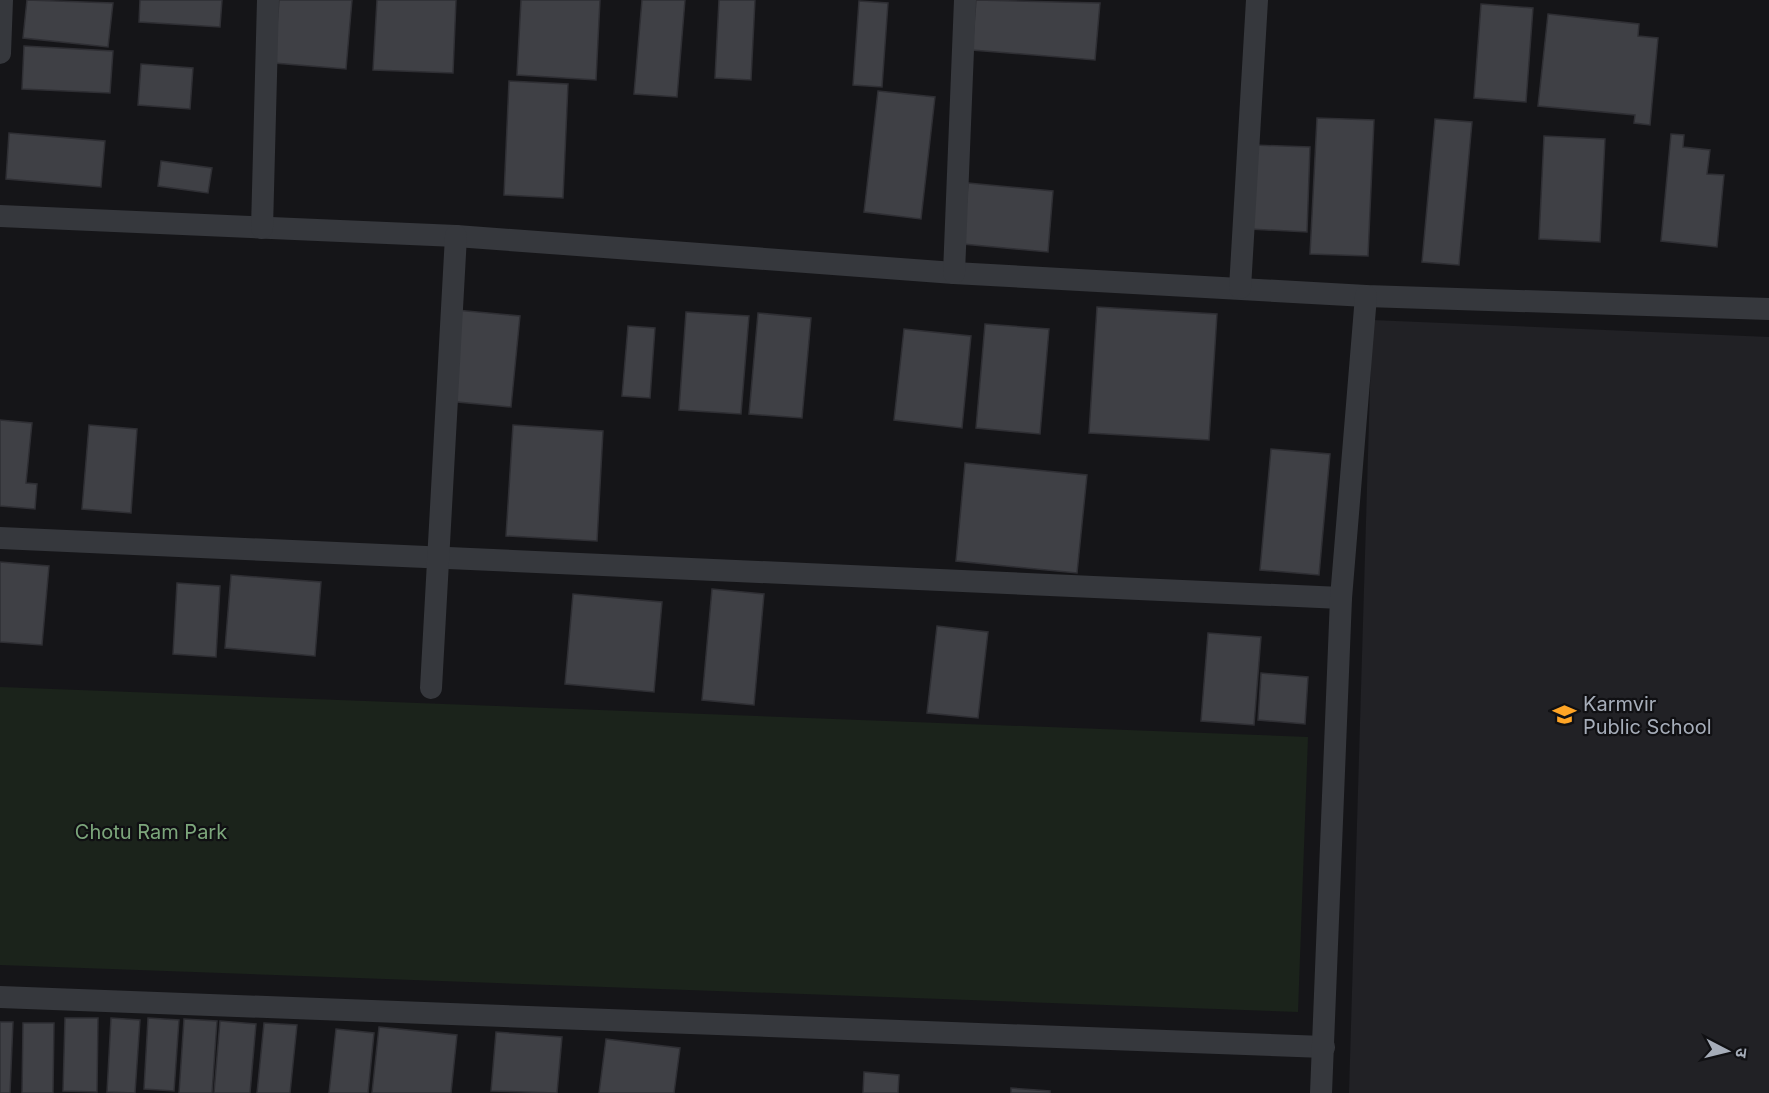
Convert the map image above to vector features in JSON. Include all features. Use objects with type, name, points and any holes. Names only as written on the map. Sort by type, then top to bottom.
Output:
[{"type":"street","points":[[0,53],[2,0]]},
{"type":"street","points":[[262,228],[268,0]]},
{"type":"street","points":[[954,273],[965,0]]},
{"type":"street","points":[[1240,288],[1257,0]]},
{"type":"street","points":[[0,216],[456,236],[954,273],[1366,296],[1769,309]]},
{"type":"street","points":[[431,688],[456,236]]},
{"type":"street","points":[[1322,1093],[1341,598],[1366,296]]},
{"type":"street","points":[[0,538],[1341,598]]},
{"type":"street","points":[[0,997],[1324,1047]]},
{"type":"shaded area","name":"Karmvir Public School","points":[[1372,320],[1769,337],[1769,1093],[1349,1093]]},
{"type":"green space","name":"Chotu Ram Park","points":[[0,687],[1308,737],[1298,1012],[0,965]]},
{"type":"building","points":[[27,0],[113,3],[108,47],[23,38]]},
{"type":"building","points":[[140,0],[222,0],[220,27],[139,22]]},
{"type":"building","points":[[279,0],[352,0],[346,69],[274,63]]},
{"type":"building","points":[[377,0],[456,0],[453,73],[373,70]]},
{"type":"building","points":[[521,0],[600,0],[596,80],[517,75]]},
{"type":"building","points":[[642,0],[685,0],[677,97],[634,94]]},
{"type":"building","points":[[719,0],[755,0],[751,80],[715,78]]},
{"type":"building","points":[[976,0],[1100,3],[1095,60],[972,50]]},
{"type":"building","points":[[859,1],[888,3],[882,87],[853,85]]},
{"type":"building","points":[[1481,4],[1533,8],[1526,102],[1474,98]]},
{"type":"building","points":[[1548,14],[1639,24],[1638,36],[1658,38],[1650,125],[1634,123],[1635,115],[1538,106]]},
{"type":"building","points":[[24,46],[113,51],[110,93],[22,89]]},
{"type":"building","points":[[141,64],[193,68],[190,109],[138,105]]},
{"type":"building","points":[[509,81],[568,84],[563,198],[504,195]]},
{"type":"building","points":[[878,91],[935,97],[921,219],[864,212]]},
{"type":"building","points":[[1317,118],[1374,120],[1368,256],[1310,254]]},
{"type":"building","points":[[1435,119],[1472,122],[1459,265],[1422,262]]},
{"type":"building","points":[[9,133],[105,141],[101,187],[6,179]]},
{"type":"building","points":[[1671,134],[1684,135],[1683,147],[1710,150],[1707,174],[1724,175],[1717,247],[1661,241]]},
{"type":"building","points":[[1544,136],[1605,139],[1600,242],[1539,239]]},
{"type":"building","points":[[1254,145],[1310,147],[1307,232],[1250,229]]},
{"type":"building","points":[[161,161],[212,168],[208,193],[158,186]]},
{"type":"building","points":[[968,183],[1053,191],[1048,252],[963,244]]},
{"type":"building","points":[[1097,307],[1217,314],[1209,440],[1089,433]]},
{"type":"building","points":[[456,310],[520,316],[511,407],[447,401]]},
{"type":"building","points":[[686,312],[749,316],[741,414],[679,410]]},
{"type":"building","points":[[758,313],[811,318],[802,418],[749,414]]},
{"type":"building","points":[[985,324],[1049,329],[1040,434],[976,428]]},
{"type":"building","points":[[628,326],[655,328],[650,398],[622,396]]},
{"type":"building","points":[[904,329],[971,336],[962,428],[894,420]]},
{"type":"building","points":[[0,420],[32,423],[26,483],[37,484],[35,509],[0,506]]},
{"type":"building","points":[[89,425],[137,429],[131,513],[82,509]]},
{"type":"building","points":[[513,425],[603,431],[597,541],[506,536]]},
{"type":"building","points":[[1271,449],[1330,454],[1319,575],[1260,570]]},
{"type":"building","points":[[965,463],[1087,475],[1077,573],[956,561]]},
{"type":"building","points":[[0,562],[49,566],[42,645],[0,642]]},
{"type":"building","points":[[231,575],[321,582],[315,656],[225,648]]},
{"type":"building","points":[[177,583],[220,586],[216,657],[173,654]]},
{"type":"building","points":[[712,589],[764,594],[754,705],[702,700]]},
{"type":"building","points":[[573,594],[662,602],[654,692],[565,684]]},
{"type":"building","points":[[937,626],[988,632],[978,718],[927,713]]},
{"type":"building","points":[[1208,633],[1261,637],[1254,725],[1201,721]]},
{"type":"building","points":[[1261,673],[1308,677],[1305,724],[1258,720]]},
{"type":"building","points":[[65,1018],[98,1018],[97,1092],[63,1091]]},
{"type":"building","points":[[111,1018],[140,1020],[135,1093],[107,1092]]},
{"type":"building","points":[[148,1018],[179,1020],[174,1091],[144,1089]]},
{"type":"building","points":[[184,1019],[217,1021],[212,1093],[179,1093]]},
{"type":"building","points":[[220,1021],[256,1024],[250,1093],[214,1093]]},
{"type":"building","points":[[0,1022],[13,1022],[10,1093],[0,1093]]},
{"type":"building","points":[[23,1023],[54,1023],[53,1093],[22,1093]]},
{"type":"building","points":[[264,1023],[297,1025],[290,1093],[257,1093]]},
{"type":"building","points":[[379,1027],[457,1035],[451,1093],[372,1093]]},
{"type":"building","points":[[336,1029],[374,1033],[368,1093],[329,1093]]},
{"type":"building","points":[[496,1032],[562,1037],[557,1093],[491,1091]]},
{"type":"building","points":[[606,1039],[680,1048],[674,1093],[599,1093]]},
{"type":"building","points":[[864,1072],[899,1075],[898,1093],[863,1093]]},
{"type":"building","points":[[1011,1088],[1050,1091],[1050,1093],[1011,1093]]},
{"type":"place","name":"Karmvir Public School","points":[[1565,715]]}]
